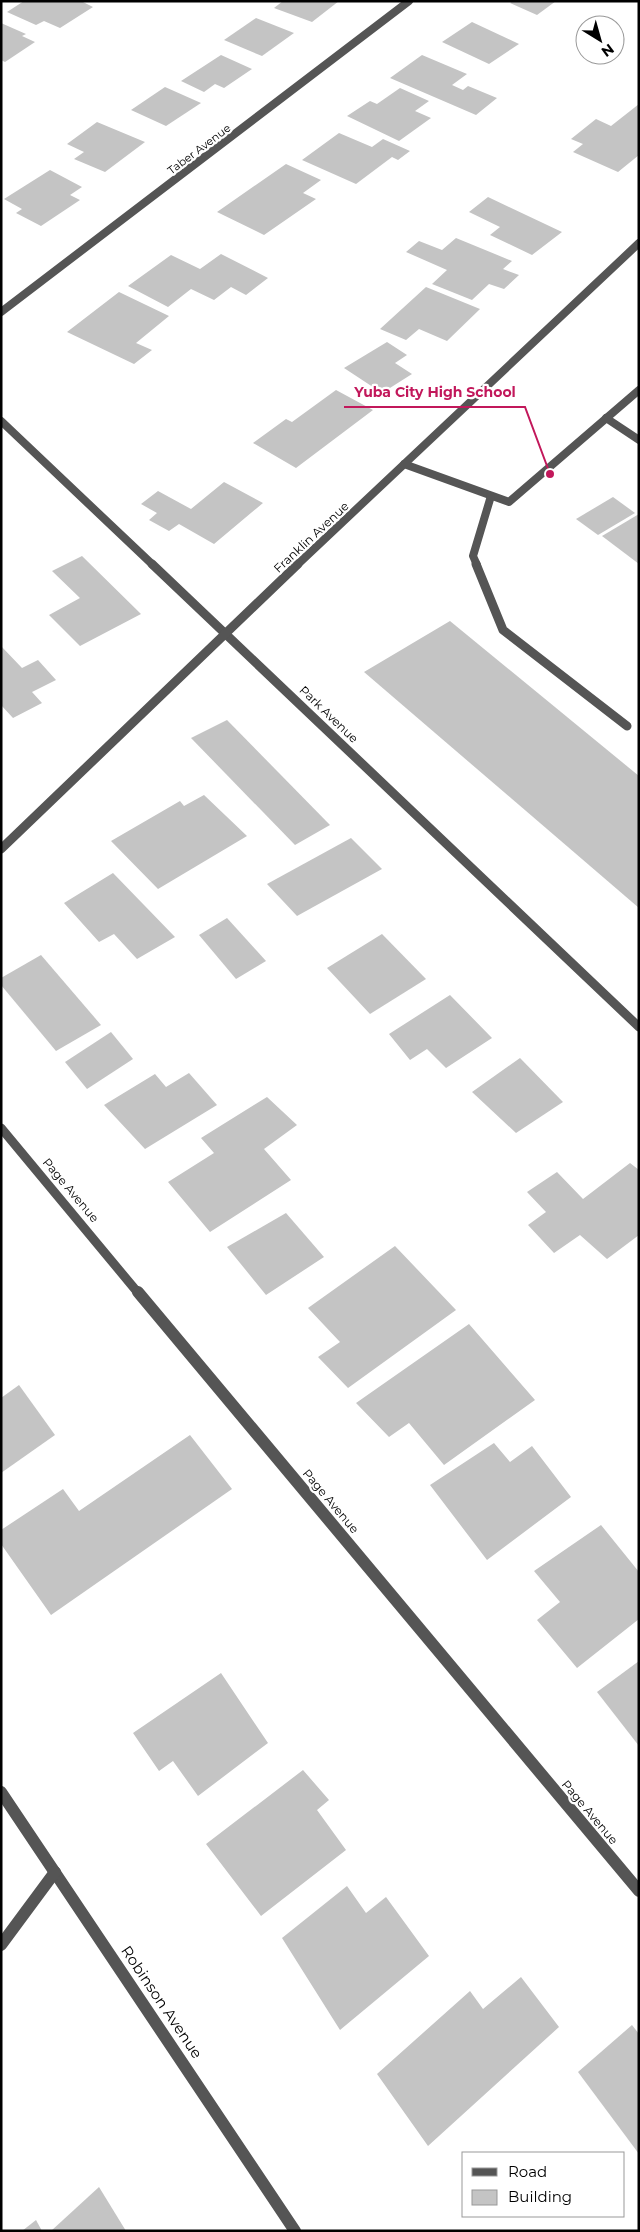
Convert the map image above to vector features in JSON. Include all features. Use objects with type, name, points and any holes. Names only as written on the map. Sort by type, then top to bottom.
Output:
[{"type":"street","name":"Taber Avenue","points":[[1,312],[409,1]]},
{"type":"street","name":"Franklin Avenue","points":[[1,849],[225,633],[637,248]]},
{"type":"street","points":[[404,464],[509,502],[639,390]]},
{"type":"street","points":[[606,418],[639,440]]},
{"type":"street","name":"Park Avenue","points":[[1,421],[639,1027]]},
{"type":"street","points":[[491,496],[473,556],[503,630],[627,726]]},
{"type":"street","name":"Page Avenue","points":[[1,1128],[639,1891]]},
{"type":"street","name":"Robinson Avenue","points":[[1,1792],[296,2231]]},
{"type":"street","points":[[1,1945],[55,1872]]},
{"type":"building","points":[[24,1],[81,1],[93,7],[60,28],[44,21],[36,25],[7,12]]},
{"type":"building","points":[[283,1],[339,1],[312,22],[274,8]]},
{"type":"building","points":[[513,1],[556,1],[537,15],[510,3]]},
{"type":"building","points":[[256,18],[294,33],[262,56],[224,40]]},
{"type":"building","points":[[472,22],[519,44],[489,64],[442,42]]},
{"type":"building","points":[[1,23],[26,34],[22,36],[35,42],[5,62],[1,60]]},
{"type":"building","points":[[221,55],[252,69],[224,88],[215,84],[204,92],[181,81]]},
{"type":"building","points":[[422,55],[467,74],[452,85],[463,90],[468,86],[497,98],[476,115],[390,78]]},
{"type":"building","points":[[165,87],[201,103],[166,126],[131,110]]},
{"type":"building","points":[[400,88],[429,101],[415,111],[431,118],[399,141],[347,116],[370,101],[377,104]]},
{"type":"building","points":[[639,104],[639,155],[618,172],[573,152],[583,144],[571,139],[596,119],[611,126]]},
{"type":"building","points":[[97,122],[145,142],[105,172],[74,159],[84,152],[67,144]]},
{"type":"building","points":[[339,133],[372,147],[383,139],[410,151],[398,160],[392,157],[356,184],[302,160]]},
{"type":"building","points":[[286,164],[321,180],[303,193],[316,199],[264,235],[217,212]]},
{"type":"building","points":[[50,170],[82,187],[70,195],[80,200],[41,226],[16,213],[22,209],[4,199]]},
{"type":"building","points":[[488,197],[562,232],[532,255],[490,235],[500,227],[469,212]]},
{"type":"building","points":[[456,238],[512,261],[503,269],[519,275],[504,289],[489,284],[472,300],[432,284],[447,270],[406,252],[419,241],[442,250]]},
{"type":"building","points":[[221,254],[268,278],[246,295],[231,287],[214,300],[191,289],[168,307],[128,286],[171,255],[200,269]]},
{"type":"building","points":[[426,287],[480,309],[447,341],[419,329],[406,340],[380,329]]},
{"type":"building","points":[[119,292],[169,316],[136,343],[152,350],[134,364],[67,332]]},
{"type":"building","points":[[387,342],[407,355],[395,363],[412,374],[382,393],[344,368]]},
{"type":"building","points":[[336,390],[373,410],[296,468],[253,443],[286,419],[292,422]]},
{"type":"building","points":[[224,482],[263,503],[214,544],[179,524],[169,531],[149,520],[157,513],[141,504],[158,491],[191,509]]},
{"type":"building","points":[[613,497],[635,513],[598,535],[576,519]]},
{"type":"building","points":[[639,514],[639,564],[602,536]]},
{"type":"building","points":[[82,556],[141,614],[80,646],[49,615],[80,598],[52,571]]},
{"type":"building","points":[[450,621],[639,776],[639,908],[364,672]]},
{"type":"building","points":[[1,646],[22,668],[38,660],[56,680],[32,692],[42,703],[13,718],[1,705]]},
{"type":"building","points":[[227,720],[330,825],[295,845],[191,738]]},
{"type":"building","points":[[204,795],[247,836],[158,889],[111,841],[180,801],[184,806]]},
{"type":"building","points":[[351,838],[382,869],[297,916],[267,884]]},
{"type":"building","points":[[113,873],[175,937],[137,959],[114,934],[99,942],[64,903]]},
{"type":"building","points":[[227,918],[266,961],[236,979],[199,935]]},
{"type":"building","points":[[382,934],[426,979],[370,1014],[327,968]]},
{"type":"building","points":[[41,955],[101,1025],[56,1051],[1,985],[1,978]]},
{"type":"building","points":[[450,995],[492,1038],[446,1068],[427,1049],[410,1060],[389,1034]]},
{"type":"building","points":[[111,1032],[133,1059],[87,1089],[65,1062]]},
{"type":"building","points":[[520,1058],[563,1102],[516,1133],[472,1092]]},
{"type":"building","points":[[189,1073],[217,1105],[145,1149],[104,1105],[155,1074],[166,1087]]},
{"type":"building","points":[[267,1097],[297,1125],[264,1149],[291,1180],[210,1232],[168,1182],[214,1153],[201,1138]]},
{"type":"building","points":[[630,1163],[639,1170],[639,1235],[607,1259],[580,1235],[554,1253],[528,1225],[546,1212],[527,1192],[557,1172],[583,1199]]},
{"type":"building","points":[[286,1213],[324,1257],[266,1295],[227,1247]]},
{"type":"building","points":[[395,1246],[456,1310],[348,1388],[318,1357],[340,1342],[308,1308]]},
{"type":"building","points":[[469,1324],[535,1400],[444,1465],[409,1423],[389,1437],[356,1403]]},
{"type":"building","points":[[19,1385],[55,1435],[1,1473],[1,1398]]},
{"type":"building","points":[[190,1435],[232,1489],[51,1615],[1,1544],[1,1530],[63,1489],[79,1511]]},
{"type":"building","points":[[494,1443],[510,1462],[532,1446],[571,1497],[487,1560],[430,1485]]},
{"type":"building","points":[[601,1525],[639,1572],[639,1619],[577,1668],[537,1620],[560,1602],[534,1571]]},
{"type":"building","points":[[639,1661],[639,1746],[597,1692]]},
{"type":"building","points":[[221,1673],[268,1743],[198,1796],[173,1761],[159,1771],[133,1733]]},
{"type":"building","points":[[303,1770],[329,1800],[317,1810],[346,1850],[261,1916],[206,1844]]},
{"type":"building","points":[[347,1886],[366,1913],[386,1897],[429,1956],[340,2030],[282,1938]]},
{"type":"building","points":[[521,1977],[559,2027],[428,2146],[377,2074],[470,1991],[483,2009]]},
{"type":"building","points":[[632,2025],[639,2034],[639,2154],[578,2072]]},
{"type":"building","points":[[99,2187],[126,2231],[51,2231]]},
{"type":"building","points":[[36,2220],[42,2231],[22,2231]]},
{"type":"place","name":"Yuba City High School","points":[[550,474]]}]
